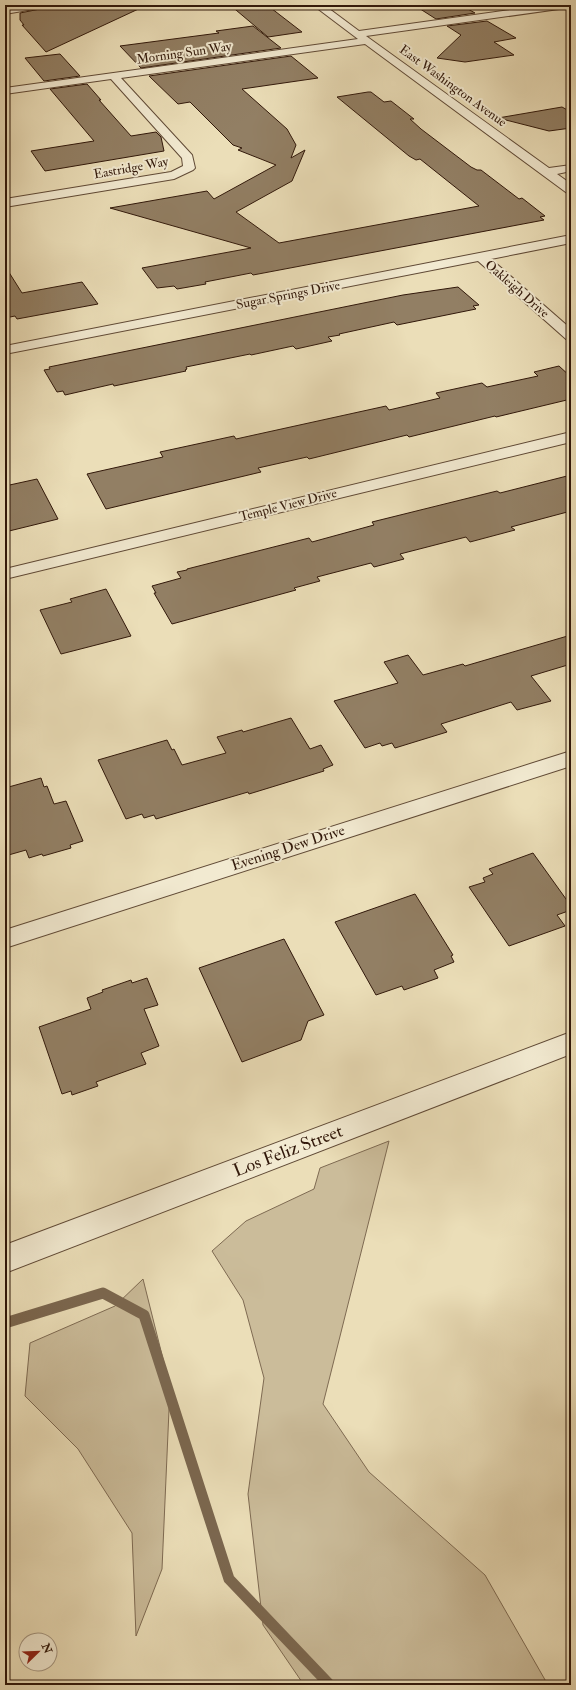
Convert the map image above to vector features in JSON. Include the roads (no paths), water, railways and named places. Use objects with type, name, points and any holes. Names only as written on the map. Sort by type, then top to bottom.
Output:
[{"type":"street","points":[[5,10],[40,5]]},
{"type":"street","name":"East Washington Avenue","points":[[318,5],[571,190]]},
{"type":"street","points":[[357,34],[566,5]]},
{"type":"street","name":"Morning Sun Way","points":[[5,91],[366,40]]},
{"type":"street","name":"Eastridge Way","points":[[5,203],[174,175],[189,168],[188,157],[113,76]]},
{"type":"street","points":[[547,172],[571,168]]},
{"type":"street","name":"Sugar Springs Drive","points":[[5,350],[571,239]]},
{"type":"street","name":"Oakleigh Drive","points":[[481,257],[571,336]]},
{"type":"street","name":"Temple View Drive","points":[[5,574],[571,437]]},
{"type":"street","name":"Evening Dew Drive","points":[[5,939],[571,758]]},
{"type":"street","name":"Los Feliz Street","points":[[5,1259],[571,1043]]},
{"type":"waterway","points":[[5,1323],[103,1293],[144,1315],[229,1579],[330,1685]]}]
